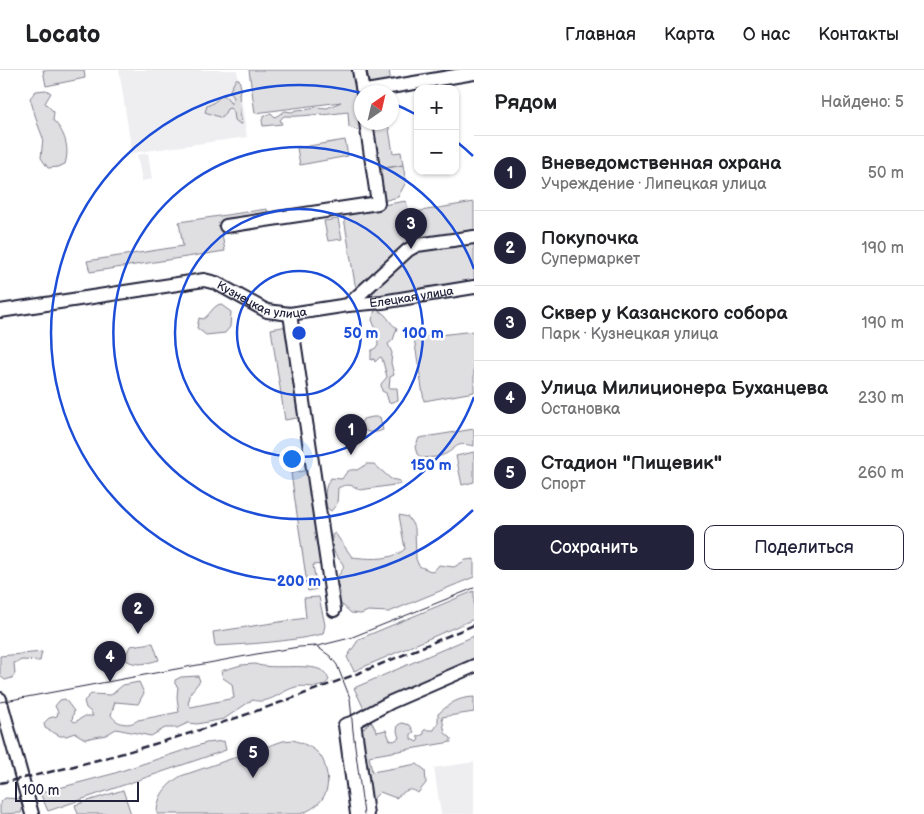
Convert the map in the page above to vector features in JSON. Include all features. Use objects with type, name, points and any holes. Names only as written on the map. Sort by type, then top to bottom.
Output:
[{"type":"street","points":[[359,70],[361,85]]},
{"type":"street","points":[[399,86],[474,73]]},
{"type":"street","points":[[226,226],[378,203],[367,130]]},
{"type":"street","points":[[348,305],[417,244],[474,237]]},
{"type":"street","name":"Кузнецкая улица","points":[[0,311],[204,280],[216,283],[267,311],[290,314],[348,305]]},
{"type":"street","name":"Елецкая улица","points":[[348,305],[382,302],[474,287]]},
{"type":"street","points":[[290,314],[334,610]]},
{"type":"street","points":[[356,814],[345,725],[391,702],[474,666]]},
{"type":"street","points":[[0,698],[3,717],[32,814]]},
{"type":"street","points":[[354,722],[367,814]]},
{"type":"shaded area","points":[[43,70],[84,70],[85,78],[46,86]]},
{"type":"shaded area","points":[[119,70],[237,70],[247,137],[132,153]]},
{"type":"shaded area","points":[[249,70],[360,70],[361,85],[354,85],[354,129],[349,127],[348,112],[284,116],[280,120],[282,124],[263,126],[262,120],[264,116],[271,113],[275,117],[285,111],[292,112],[315,107],[327,108],[341,102],[255,113]]},
{"type":"shaded area","points":[[367,70],[389,70],[391,83],[370,85]]},
{"type":"shaded area","points":[[236,79],[239,79],[241,88],[239,93],[242,124],[235,120],[234,112],[230,108],[227,109],[222,118],[205,112],[207,106],[224,95],[232,103],[234,98],[230,90]]},
{"type":"shaded area","points":[[46,90],[51,93],[45,103],[54,112],[53,120],[61,130],[67,146],[65,164],[48,168],[41,158],[43,138],[30,98],[36,91]]},
{"type":"shaded area","points":[[372,130],[389,130],[393,153],[401,152],[403,165],[378,169]]},
{"type":"shaded area","points":[[345,140],[348,156],[300,165],[297,148]]},
{"type":"shaded area","points":[[148,153],[152,179],[142,181],[137,155]]},
{"type":"shaded area","points":[[403,165],[406,182],[398,197],[383,201],[378,170]]},
{"type":"shaded area","points":[[406,201],[409,213],[474,202],[474,282],[363,301],[355,284],[343,212]]},
{"type":"shaded area","points":[[267,209],[268,216],[220,223],[225,251],[90,272],[87,261],[183,246],[179,222]]},
{"type":"shaded area","points":[[338,219],[342,239],[328,241],[324,221]]},
{"type":"shaded area","points":[[220,304],[231,312],[230,327],[225,333],[206,335],[197,328],[199,318],[203,319]]},
{"type":"shaded area","points":[[375,310],[385,315],[397,328],[393,340],[388,344],[392,353],[391,363],[394,375],[390,377],[389,388],[397,388],[398,400],[389,403],[386,393],[382,391],[381,384],[387,377],[382,358],[380,357],[375,362],[374,359],[371,360],[371,351],[378,346],[377,332],[372,320]]},
{"type":"shaded area","points":[[288,326],[302,417],[285,420],[271,329]]},
{"type":"shaded area","points":[[474,331],[474,392],[424,401],[414,338]]},
{"type":"shaded area","points":[[380,417],[383,430],[371,432],[359,427],[363,419]]},
{"type":"shaded area","points":[[474,429],[474,446],[462,444],[456,446],[448,453],[436,457],[422,458],[417,454],[415,447],[419,438]]},
{"type":"shaded area","points":[[474,452],[474,482],[462,485],[456,456]]},
{"type":"shaded area","points":[[367,464],[374,464],[391,479],[400,481],[401,484],[360,490],[350,485],[341,486],[338,488],[337,504],[331,511],[327,508],[325,496],[328,482],[331,478],[342,479],[348,471],[357,470]]},
{"type":"shaded area","points":[[310,470],[324,564],[313,565],[317,589],[308,591],[291,473]]},
{"type":"shaded area","points":[[399,515],[408,517],[415,528],[416,559],[419,566],[433,572],[439,565],[454,567],[466,560],[474,559],[474,577],[389,612],[368,611],[361,614],[351,613],[339,602],[340,592],[336,579],[343,565],[334,552],[332,535],[335,533],[352,557],[373,559],[393,556],[405,549]]},
{"type":"shaded area","points":[[474,591],[474,619],[354,671],[347,657],[359,639]]},
{"type":"shaded area","points":[[319,597],[325,625],[323,634],[283,641],[215,646],[213,632],[306,618],[304,598]]},
{"type":"shaded area","points":[[474,636],[474,658],[382,700],[365,711],[354,688]]},
{"type":"shaded area","points":[[153,643],[159,660],[138,664],[126,660],[130,646]]},
{"type":"shaded area","points":[[42,652],[40,661],[22,660],[14,663],[15,674],[12,678],[5,680],[0,676],[0,656]]},
{"type":"shaded area","points":[[255,664],[272,667],[320,669],[329,680],[322,686],[300,686],[264,701],[252,700],[224,719],[197,724],[188,723],[177,728],[165,728],[151,736],[116,729],[106,735],[85,739],[75,733],[60,736],[45,728],[44,723],[49,718],[57,716],[58,712],[55,706],[60,700],[65,699],[74,711],[72,720],[75,722],[85,716],[93,716],[86,708],[84,701],[91,694],[111,695],[123,685],[139,682],[144,693],[138,704],[115,702],[111,715],[116,721],[127,724],[179,712],[178,687],[175,684],[175,680],[181,677],[198,676],[200,681],[191,692],[188,704],[191,707],[234,698],[232,684],[223,678],[221,671],[241,665]]},
{"type":"shaded area","points":[[474,697],[474,712],[442,717],[445,733],[451,738],[451,742],[369,756],[372,772],[417,764],[425,770],[426,783],[418,793],[409,790],[396,798],[380,792],[374,798],[374,806],[370,806],[366,788],[370,777],[368,764],[362,761],[361,731],[371,721],[377,732],[386,730],[390,740],[394,741],[399,738],[398,725],[402,723],[410,725],[414,732],[411,734],[411,739],[417,742],[419,739],[417,737],[424,734],[424,730],[434,730],[438,723],[438,714],[458,700]]},
{"type":"shaded area","points":[[293,740],[317,752],[322,758],[326,770],[326,792],[319,803],[307,811],[300,814],[157,814],[157,808],[163,792],[181,776],[283,741]]},
{"type":"shaded area","points":[[224,741],[226,750],[48,811],[40,793],[112,774],[206,743]]},
{"type":"shaded area","points":[[474,762],[474,814],[441,814],[434,768]]},
{"type":"shaded area","points":[[123,790],[131,814],[78,814],[75,805]]},
{"type":"shaded area","points":[[5,798],[22,799],[21,813],[0,814],[0,803]]},
{"type":"tram line","points":[[314,647],[350,638],[474,588]]},
{"type":"tram line","points":[[0,702],[262,653],[316,646],[330,656],[337,665],[350,698],[364,814]]},
{"type":"railway","points":[[0,783],[84,764],[249,714],[384,663],[474,625]]},
{"type":"place","name":"Сквер у Казанского собора","points":[[411,249]]},
{"type":"place","name":"Вневедомственная охрана","points":[[351,455]]},
{"type":"place","name":"Покупочка","points":[[138,634]]},
{"type":"place","name":"Улица Милиционера Буханцева","points":[[110,682]]},
{"type":"place","name":"Стадион \"Пищевик\"","points":[[253,778]]}]
